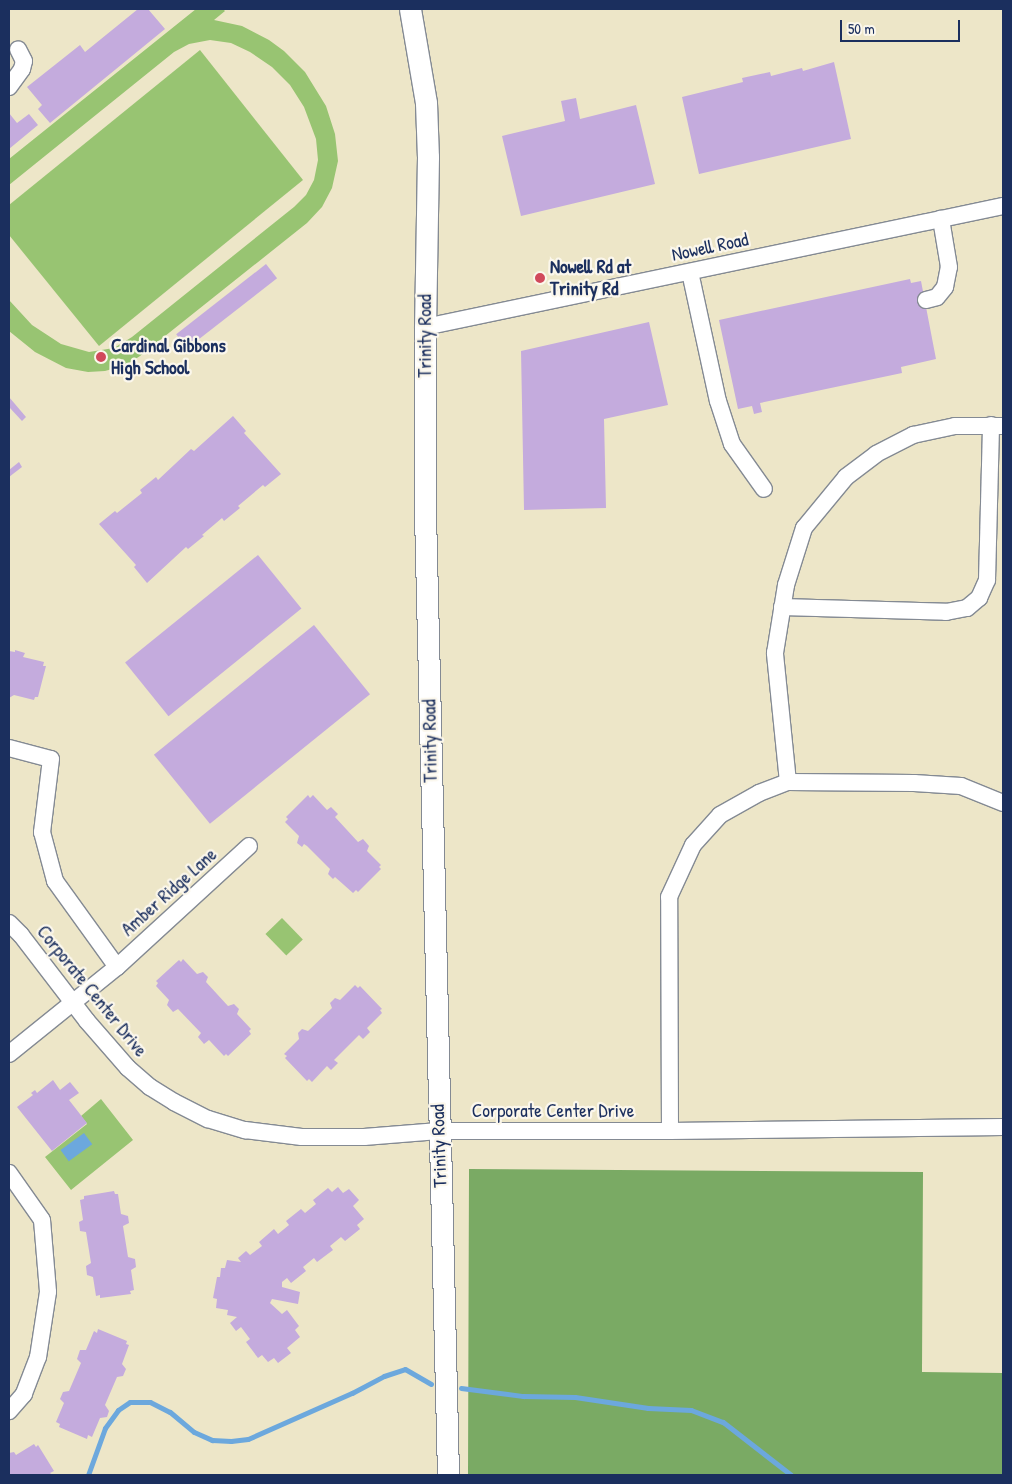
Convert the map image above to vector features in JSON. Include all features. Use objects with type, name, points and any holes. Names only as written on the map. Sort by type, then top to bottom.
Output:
[{"type":"main road","name":"Trinity Road","points":[[410,9],[418,49],[428,122],[425,513],[448,1475]]},
{"type":"street","points":[[9,87],[22,69],[24,61],[18,48]]},
{"type":"street","name":"Nowell Road","points":[[425,327],[1003,206]]},
{"type":"street","points":[[926,300],[937,296],[945,287],[949,267],[941,219]]},
{"type":"street","points":[[690,272],[718,401],[732,444],[764,489]]},
{"type":"street","points":[[782,607],[946,612],[967,608],[978,598],[987,580],[997,426],[955,426],[913,435],[876,454],[846,477],[804,528],[786,584],[782,607],[775,653],[788,782]]},
{"type":"street","name":"Amber Ridge Lane","points":[[9,748],[50,759],[42,832],[54,881],[117,967]]},
{"type":"street","points":[[670,1131],[669,896],[693,845],[720,815],[759,793],[788,782],[914,783],[961,786],[1003,803]]},
{"type":"street","name":"Amber Ridge Lane","points":[[10,1050],[117,967],[249,846]]},
{"type":"street","name":"Corporate Center Drive","points":[[9,923],[44,963],[73,1003],[128,1068],[150,1087],[174,1102],[208,1119],[244,1130],[302,1137],[364,1137],[439,1131],[670,1131],[1003,1127]]},
{"type":"street","points":[[9,1173],[42,1220],[48,1292],[38,1357],[24,1394],[9,1411]]},
{"type":"green space","points":[[196,9],[223,9],[225,11],[214,20],[242,26],[269,40],[284,51],[305,72],[326,106],[335,134],[338,161],[332,188],[322,207],[307,223],[140,356],[126,365],[105,371],[88,372],[66,368],[35,352],[9,331],[9,300],[32,325],[61,344],[89,352],[114,348],[132,337],[294,207],[306,195],[314,180],[318,160],[316,139],[304,107],[290,85],[272,67],[250,52],[231,43],[210,40],[189,44],[174,52],[9,185],[9,159]]},
{"type":"green space","points":[[200,50],[303,180],[99,346],[9,235],[9,205]]},
{"type":"green space","points":[[282,918],[303,940],[286,956],[265,934]]},
{"type":"green space","points":[[101,1099],[133,1140],[71,1190],[45,1157],[87,1124],[81,1116]]},
{"type":"green space","points":[[469,1169],[923,1172],[922,1372],[1003,1373],[1003,1475],[468,1475]]},
{"type":"water","points":[[84,1133],[92,1144],[69,1161],[61,1150]]},
{"type":"building","points":[[138,9],[148,9],[165,29],[50,123],[38,109],[42,105],[27,87],[80,45],[85,52]]},
{"type":"building","points":[[834,62],[851,139],[699,174],[682,97],[743,82],[742,78],[770,72],[771,76],[802,68],[803,71]]},
{"type":"building","points":[[576,98],[580,119],[636,105],[655,184],[521,216],[502,136],[565,121],[561,101]]},
{"type":"building","points":[[9,113],[17,123],[29,114],[38,125],[9,149]]},
{"type":"building","points":[[266,264],[277,278],[187,348],[176,334]]},
{"type":"building","points":[[910,279],[911,283],[921,281],[936,359],[901,367],[902,373],[760,403],[762,412],[754,414],[752,406],[738,409],[719,320]]},
{"type":"building","points":[[649,322],[668,405],[604,419],[606,508],[524,510],[521,351]]},
{"type":"building","points":[[9,397],[26,417],[22,421],[9,407]]},
{"type":"building","points":[[233,416],[246,431],[244,433],[281,474],[265,487],[263,485],[238,506],[240,508],[224,521],[222,518],[188,549],[186,547],[147,583],[134,567],[136,565],[99,524],[115,511],[117,513],[142,493],[140,490],[156,477],[158,480],[191,449],[194,451]]},
{"type":"building","points":[[19,462],[22,467],[9,477],[9,470]]},
{"type":"building","points":[[258,555],[301,609],[169,716],[125,663]]},
{"type":"building","points":[[314,625],[370,694],[210,824],[154,755]]},
{"type":"building","points":[[15,650],[25,653],[23,657],[44,662],[43,666],[46,666],[38,697],[35,697],[34,700],[14,695],[9,698],[9,651],[15,652]]},
{"type":"building","points":[[308,795],[310,798],[313,795],[327,810],[331,807],[338,814],[335,817],[358,842],[363,839],[369,846],[367,851],[381,865],[379,867],[381,869],[358,892],[356,890],[353,893],[335,877],[333,879],[328,874],[330,869],[307,846],[304,844],[302,847],[297,843],[299,836],[285,822],[288,819],[286,817]]},
{"type":"building","points":[[183,959],[197,974],[203,972],[208,977],[206,982],[228,1006],[234,1004],[239,1009],[237,1014],[251,1029],[249,1031],[251,1034],[228,1056],[226,1054],[224,1056],[209,1040],[204,1044],[198,1037],[201,1033],[178,1009],[173,1012],[167,1005],[169,1000],[156,986],[158,983],[156,981],[179,960],[181,962]]},
{"type":"building","points":[[355,985],[358,988],[360,986],[382,1009],[380,1010],[382,1013],[367,1028],[370,1032],[363,1039],[359,1035],[334,1060],[338,1063],[331,1070],[327,1066],[312,1082],[309,1079],[307,1081],[285,1058],[287,1056],[284,1054],[299,1039],[298,1033],[302,1029],[308,1031],[332,1008],[330,1003],[335,998],[340,1000]]},
{"type":"building","points":[[53,1080],[60,1090],[70,1082],[79,1093],[69,1100],[87,1123],[52,1151],[17,1107],[33,1095],[31,1093],[35,1090],[37,1093]]},
{"type":"building","points":[[338,1187],[343,1193],[349,1189],[359,1200],[353,1206],[364,1219],[357,1225],[360,1229],[345,1241],[341,1237],[330,1246],[333,1250],[317,1262],[314,1258],[303,1267],[306,1271],[291,1283],[287,1278],[282,1282],[282,1287],[300,1292],[298,1304],[272,1299],[270,1303],[282,1314],[287,1310],[299,1326],[295,1330],[300,1337],[287,1348],[291,1353],[278,1363],[274,1358],[268,1362],[262,1355],[258,1358],[246,1342],[250,1339],[241,1327],[236,1331],[230,1323],[237,1317],[227,1315],[228,1310],[216,1308],[217,1299],[213,1298],[217,1277],[220,1277],[221,1268],[225,1268],[227,1260],[241,1262],[238,1258],[246,1251],[250,1255],[262,1246],[259,1242],[274,1229],[278,1234],[289,1225],[286,1221],[301,1209],[305,1213],[316,1204],[313,1200],[328,1188],[332,1192]]},
{"type":"building","points":[[114,1191],[115,1194],[118,1194],[121,1214],[128,1216],[129,1223],[123,1226],[128,1257],[135,1259],[136,1267],[131,1270],[134,1290],[130,1291],[131,1294],[100,1298],[100,1295],[96,1296],[93,1277],[87,1275],[86,1266],[91,1263],[86,1232],[80,1231],[79,1222],[83,1220],[80,1200],[84,1199],[84,1196]]},
{"type":"building","points":[[98,1329],[127,1341],[126,1344],[129,1345],[122,1364],[126,1369],[123,1376],[117,1377],[105,1405],[109,1411],[107,1417],[100,1418],[92,1437],[88,1435],[87,1439],[59,1427],[60,1424],[56,1422],[64,1403],[60,1399],[63,1392],[69,1391],[81,1363],[77,1359],[80,1350],[86,1350],[94,1331],[97,1333]]},
{"type":"building","points":[[34,1444],[36,1447],[38,1445],[54,1471],[50,1473],[52,1475],[9,1475],[9,1453],[14,1452],[16,1455]]},
{"type":"waterway","points":[[88,1475],[105,1428],[118,1410],[130,1402],[150,1402],[170,1412],[194,1432],[212,1440],[231,1441],[248,1439],[352,1393],[384,1376],[405,1369],[431,1384]]},
{"type":"waterway","points":[[461,1388],[523,1396],[575,1397],[648,1408],[691,1410],[723,1422],[791,1475]]},
{"type":"place","name":"Nowell Rd at Trinity Rd","points":[[540,278]]},
{"type":"place","name":"Cardinal Gibbons High School","points":[[101,357]]}]
